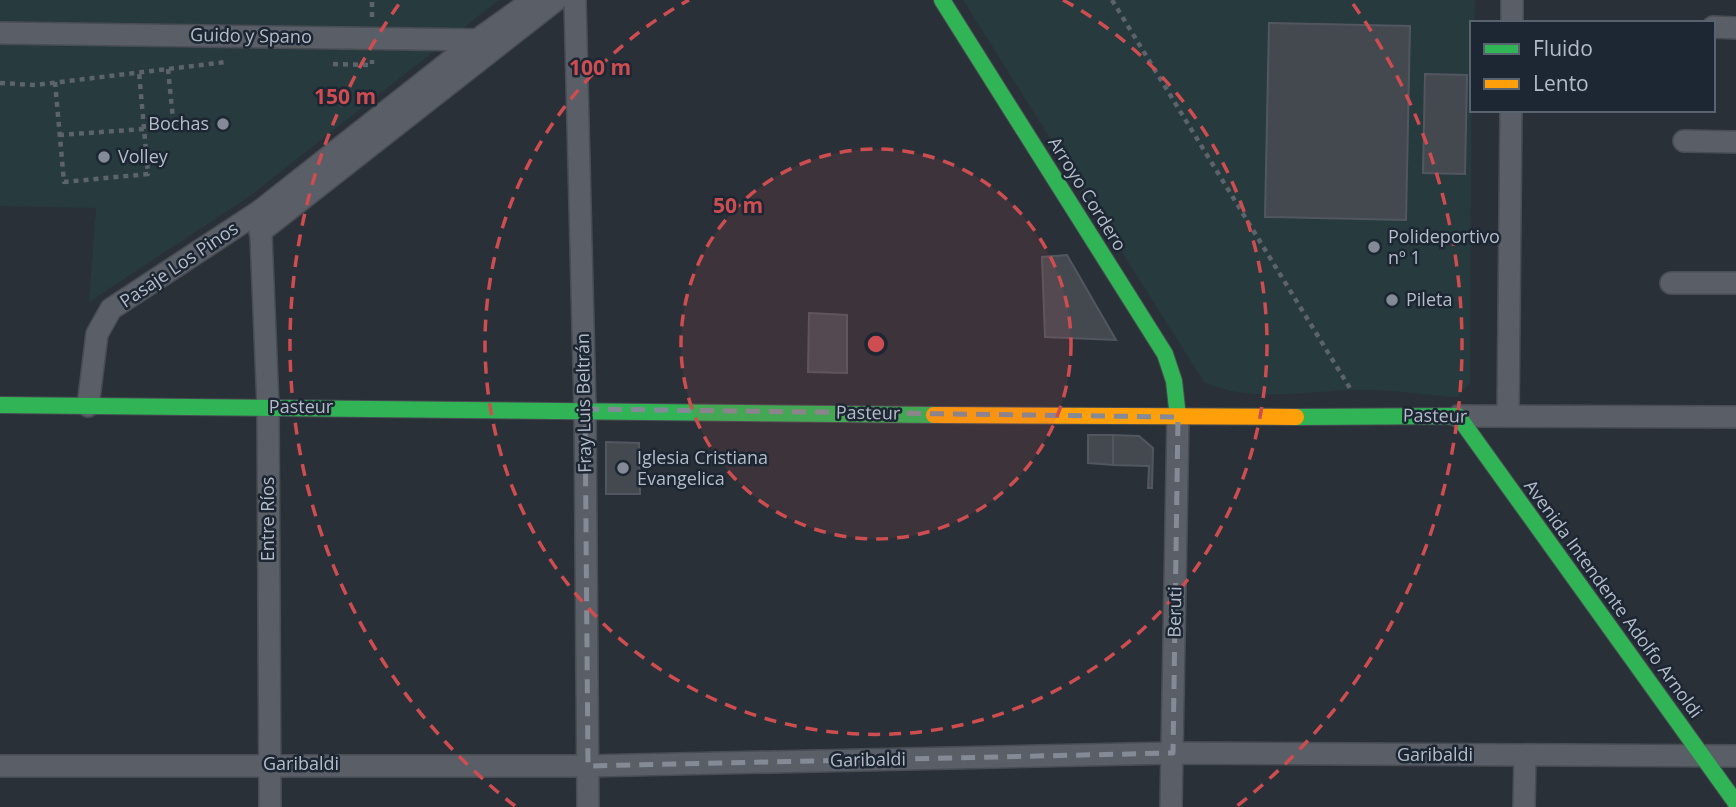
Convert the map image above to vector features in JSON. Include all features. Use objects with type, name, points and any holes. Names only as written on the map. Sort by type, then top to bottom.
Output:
[{"type":"street","points":[[260,221],[477,40],[533,0]]},
{"type":"street","points":[[260,221],[556,0]]},
{"type":"street","name":"Fray Luis Beltrán","points":[[575,0],[585,409],[588,807]]},
{"type":"street","name":"Arroyo Cordero","points":[[942,0],[1165,354],[1174,381],[1178,417]]},
{"type":"street","points":[[1512,0],[1512,21]]},
{"type":"street","points":[[1715,27],[1736,28]]},
{"type":"street","name":"Guido y Spano","points":[[0,33],[501,40]]},
{"type":"street","points":[[1508,415],[1511,112]]},
{"type":"street","points":[[1684,141],[1736,142]]},
{"type":"street","name":"Pasaje Los Pinos","points":[[88,406],[97,334],[111,309],[260,221]]},
{"type":"street","name":"Entre Ríos","points":[[260,221],[268,407],[270,807]]},
{"type":"street","points":[[1671,283],[1736,283]]},
{"type":"street","name":"Pasteur","points":[[0,405],[1178,417],[1736,417]]},
{"type":"street","name":"Avenida Intendente Adolfo Arnoldi","points":[[1458,416],[1736,803]]},
{"type":"street","name":"Beruti","points":[[1171,807],[1178,417]]},
{"type":"street","name":"Garibaldi","points":[[0,766],[588,766],[1173,753],[1736,757]]},
{"type":"street","points":[[1524,807],[1525,756]]},
{"type":"path","points":[[321,64],[372,65],[372,0]]},
{"type":"path","points":[[1112,0],[1367,415]]},
{"type":"path","points":[[0,83],[55,82],[231,61]]},
{"type":"path","points":[[168,69],[173,119]]},
{"type":"path","points":[[55,82],[64,181],[148,174],[139,72]]},
{"type":"path","points":[[59,135],[144,129]]},
{"type":"highlighted area","points":[[585,409],[1178,417],[1173,753],[588,766]]},
{"type":"green space","points":[[0,0],[499,0],[250,196],[89,302],[96,208],[0,206]]},
{"type":"green space","points":[[963,0],[1475,0],[1474,21],[1470,21],[1470,383],[1457,397],[1365,390],[1243,393],[1204,382]]},
{"type":"building","points":[[1269,23],[1410,26],[1406,220],[1265,217]]},
{"type":"building","points":[[1425,74],[1467,75],[1465,174],[1423,173]]},
{"type":"building","points":[[1067,255],[1116,340],[1045,337],[1042,257]]},
{"type":"building","points":[[809,313],[847,315],[847,373],[808,372]]},
{"type":"building","points":[[1088,435],[1113,435],[1113,465],[1088,463]]},
{"type":"building","points":[[1113,435],[1139,436],[1153,448],[1152,488],[1148,488],[1149,466],[1113,465]]},
{"type":"building","name":"Iglesia Cristiana Evangelica","points":[[606,442],[639,443],[640,494],[606,494]]},
{"type":"traffic: fast","points":[[942,0],[1165,354],[1174,381],[1178,417]]},
{"type":"traffic: fast","points":[[0,405],[934,415]]},
{"type":"traffic: fast","points":[[1296,417],[1458,416],[1736,803]]},
{"type":"traffic: slow","points":[[934,415],[1296,417]]},
{"type":"place","name":"Bochas","points":[[223,124]]},
{"type":"place","name":"Volley","points":[[104,157]]},
{"type":"place","name":"Polideportivo nº 1","points":[[1374,247]]},
{"type":"place","name":"Pileta","points":[[1392,300]]},
{"type":"place","name":"Iglesia Cristiana Evangelica","points":[[623,468]]}]
